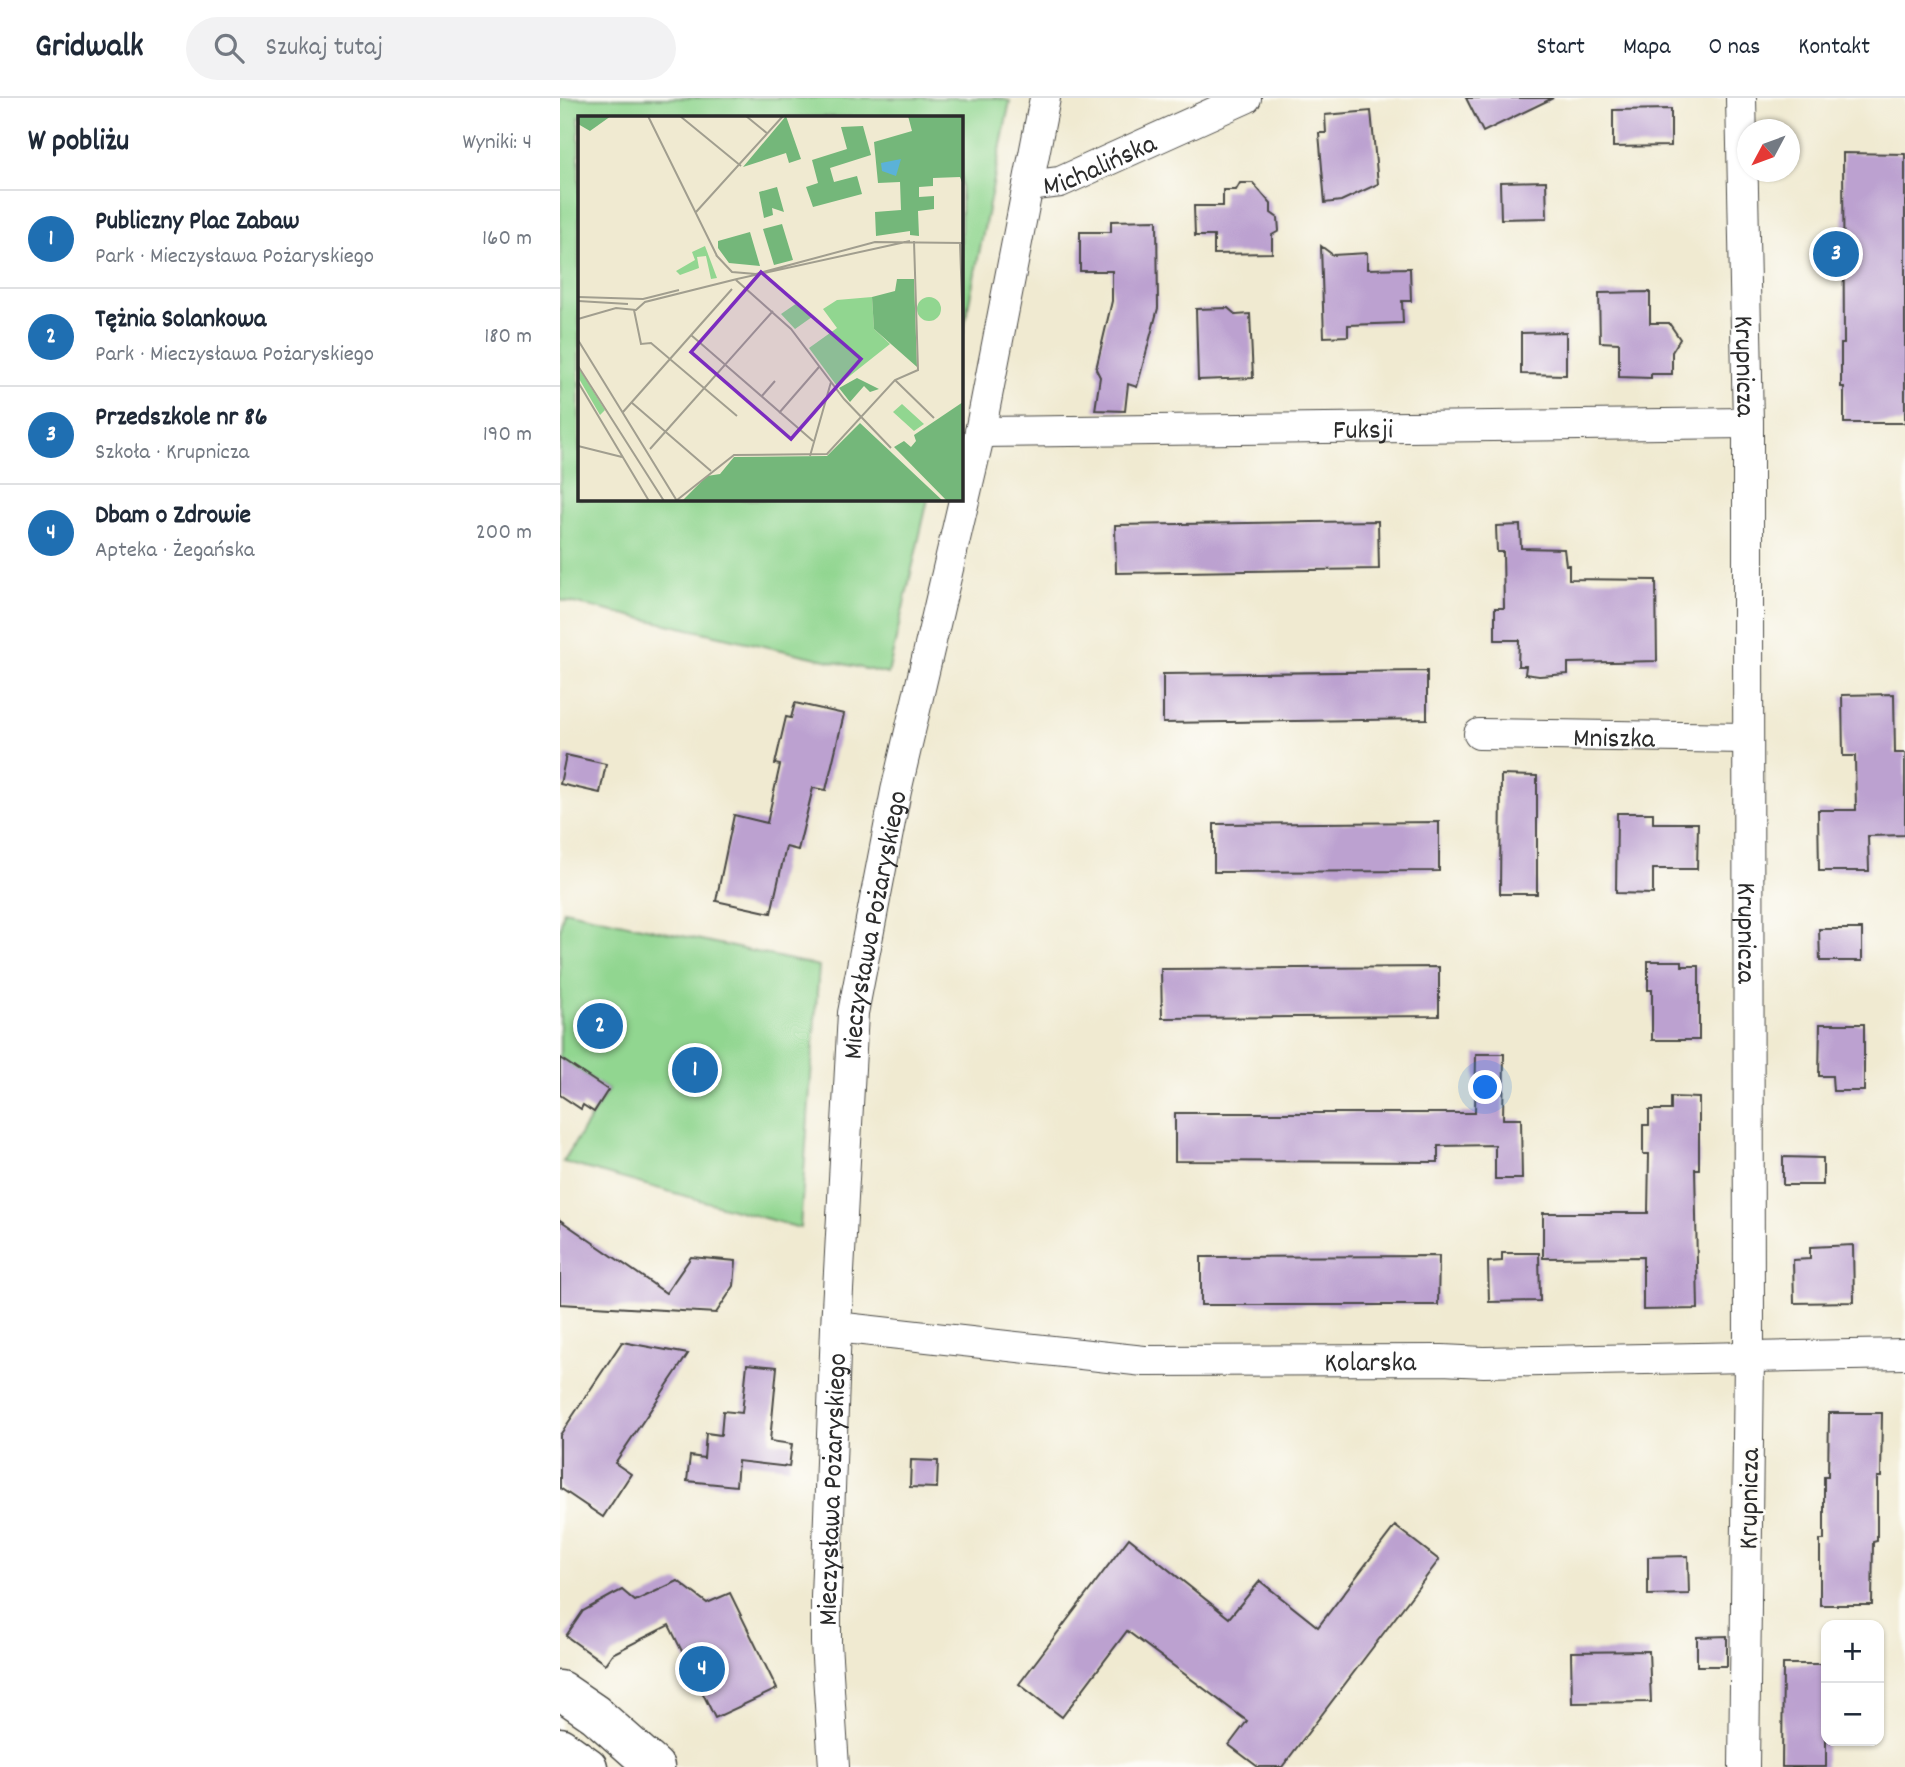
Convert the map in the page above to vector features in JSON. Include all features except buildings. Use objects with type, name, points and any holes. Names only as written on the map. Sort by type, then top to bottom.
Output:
[{"type":"street","name":"Mieczysława Pożaryskiego","points":[[834,1767],[826,1643],[826,1597],[836,1327],[853,1013],[896,791],[980,432],[1045,98]]},
{"type":"street","name":"Michalińska","points":[[1028,186],[1060,182],[1246,98]]},
{"type":"street","name":"Krupnicza","points":[[1741,98],[1748,423],[1749,1358],[1744,1767]]},
{"type":"street","name":"Fuksji","points":[[980,432],[1748,423]]},
{"type":"street","name":"Mniszka","points":[[1479,734],[1747,738]]},
{"type":"street","name":"Kolarska","points":[[836,1327],[1144,1361],[1484,1362],[1905,1354]]},
{"type":"street","points":[[560,1690],[595,1714],[655,1767]]},
{"type":"street","points":[[560,1747],[588,1767]]},
{"type":"green space","points":[[560,98],[995,98],[1010,101],[962,337],[962,116],[578,116],[578,500],[928,500],[888,674],[560,600]]},
{"type":"green space","points":[[564,910],[819,966],[800,1228],[563,1162],[608,1090],[560,1059],[560,928]]},
{"type":"place","name":"Przedszkole nr 86","points":[[1836,254]]},
{"type":"place","name":"Tężnia Solankowa","points":[[600,1026]]},
{"type":"place","name":"Publiczny Plac Zabaw","points":[[695,1070]]},
{"type":"place","name":"Dbam o Zdrowie","points":[[702,1669]]}]
